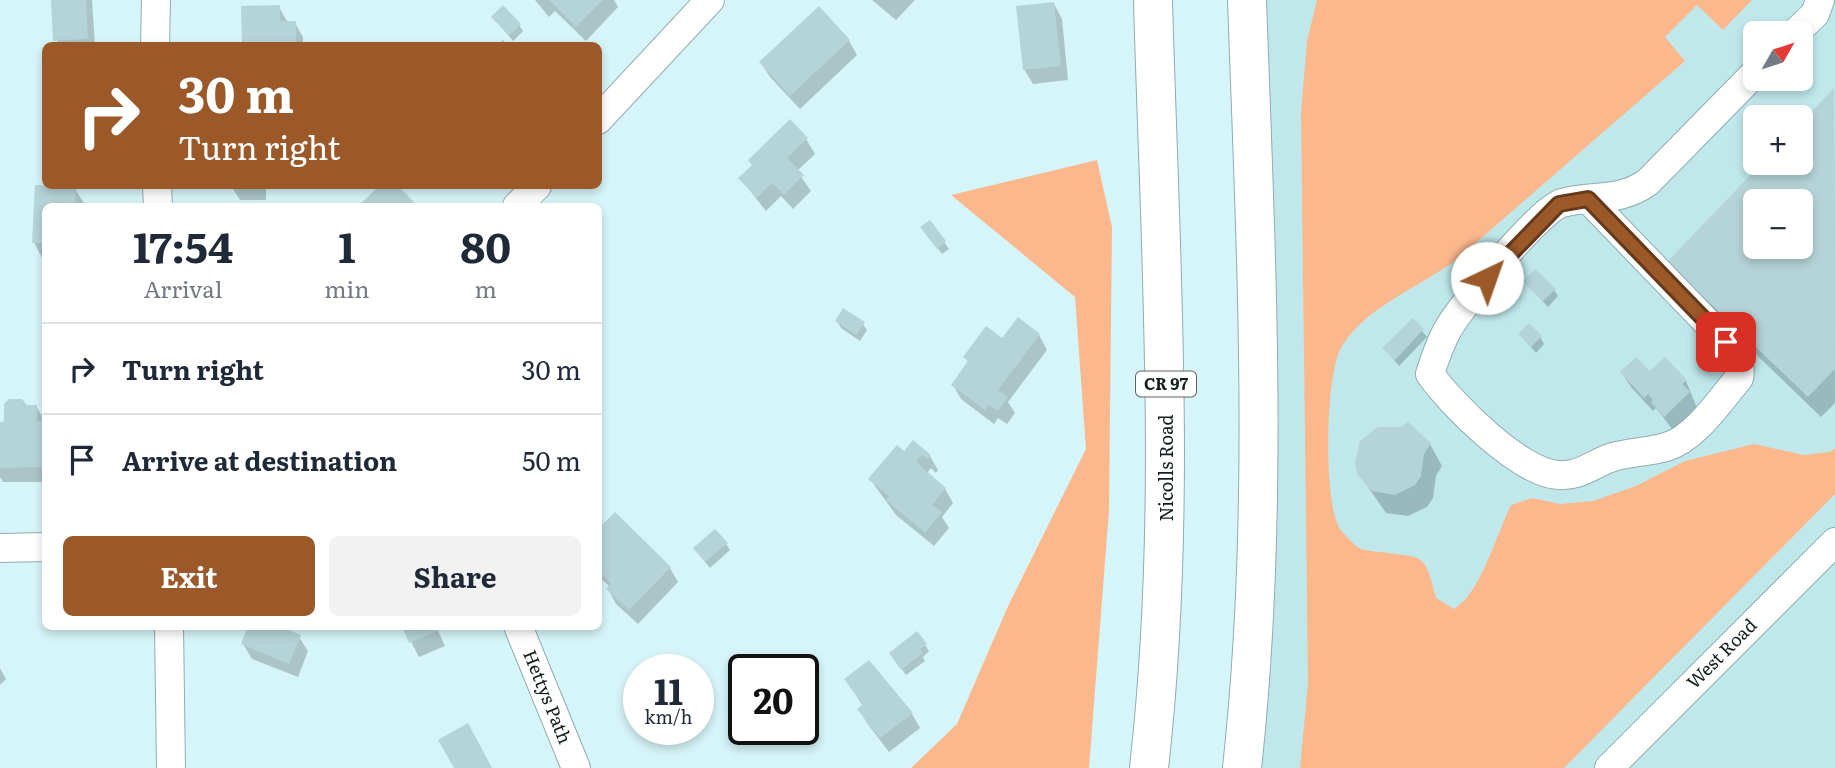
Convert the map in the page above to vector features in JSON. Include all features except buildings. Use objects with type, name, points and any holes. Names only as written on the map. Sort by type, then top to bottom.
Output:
[{"type":"highway","points":[[1147,0],[1155,66]]},
{"type":"highway","name":"Nicolls Road","points":[[1149,768],[1161,641],[1167,492],[1166,314],[1153,0]]},
{"type":"highway","points":[[1242,768],[1255,608],[1258,493],[1256,267],[1247,0]]},
{"type":"street","points":[[155,42],[156,0]]},
{"type":"street","points":[[602,116],[710,0]]},
{"type":"street","points":[[1809,21],[1825,2]]},
{"type":"street","points":[[1588,199],[1736,354],[1741,370],[1739,378],[1696,427],[1670,446],[1612,457],[1576,474],[1545,472],[1524,460],[1460,411],[1430,374],[1448,328],[1477,290],[1559,204],[1588,199],[1618,197],[1640,188],[1743,85]]},
{"type":"street","points":[[520,203],[534,189]]},
{"type":"street","points":[[0,548],[42,547]]},
{"type":"street","name":"West Road","points":[[1609,768],[1833,549]]},
{"type":"street","points":[[169,630],[171,768]]},
{"type":"street","name":"Hettys Path","points":[[520,630],[576,768]]},
{"type":"shaded area","points":[[1247,0],[1835,0],[1835,768],[1242,768]]},
{"type":"shaded area","points":[[1317,0],[1752,0],[1723,30],[1697,5],[1665,37],[1685,61],[1456,260],[1365,319],[1342,346],[1336,360],[1328,438],[1331,493],[1340,529],[1361,549],[1406,555],[1420,560],[1429,572],[1436,598],[1454,609],[1464,601],[1480,577],[1511,505],[1532,498],[1560,504],[1593,501],[1636,486],[1685,461],[1754,444],[1804,455],[1830,452],[1835,448],[1835,494],[1564,768],[1300,768],[1308,683],[1301,113],[1307,41]]},
{"type":"shaded area","points":[[1097,160],[1112,227],[1109,510],[1089,768],[911,768],[957,724],[1009,604],[1086,449],[1075,297],[951,195]]},
{"type":"route","points":[[1487,278],[1559,204],[1588,199],[1726,342]]}]
